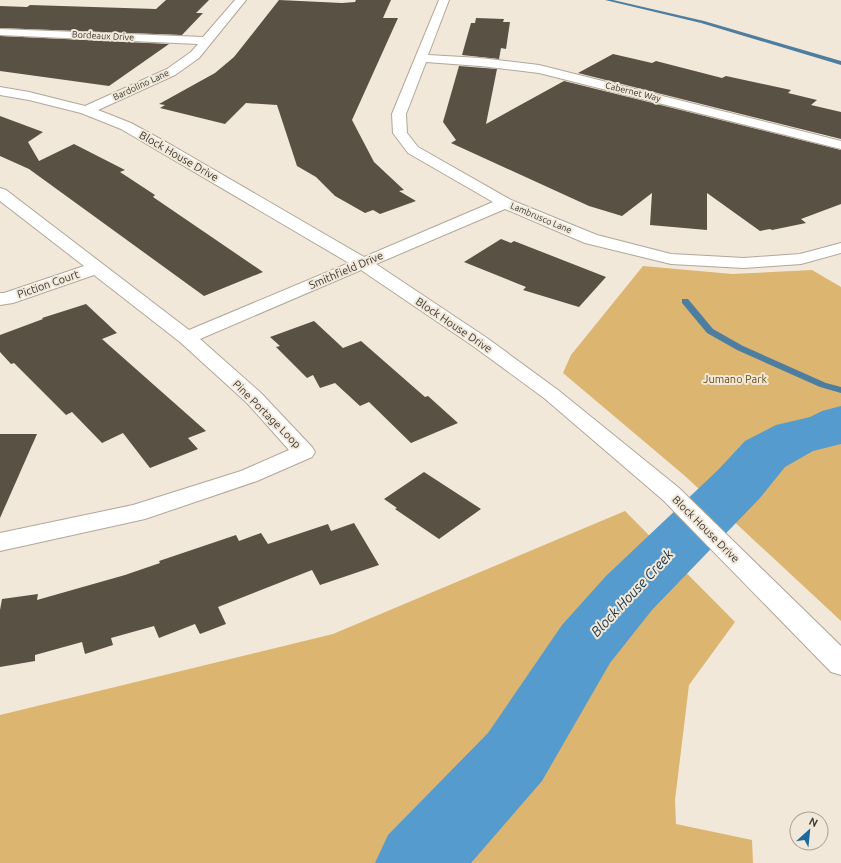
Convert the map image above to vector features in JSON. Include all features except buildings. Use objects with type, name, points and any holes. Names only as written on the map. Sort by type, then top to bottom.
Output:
[{"type":"street","name":"Bardolino Lane","points":[[86,110],[171,72],[195,55],[205,41],[241,0]]},
{"type":"street","name":"Lambrusco Lane","points":[[444,0],[399,114],[400,133],[413,150],[505,203],[591,239],[671,259],[744,263],[801,259],[841,248]]},
{"type":"street","name":"Bordeaux Drive","points":[[0,32],[205,41]]},
{"type":"street","name":"Cabernet Way","points":[[421,58],[480,62],[539,69],[841,145]]},
{"type":"street","name":"Block House Drive","points":[[0,91],[29,96],[86,110],[126,126],[362,263],[480,342],[551,394],[671,494],[841,664]]},
{"type":"street","name":"Pine Portage Loop","points":[[0,193],[187,338],[254,398],[304,452],[249,476],[136,513],[0,542]]},
{"type":"street","name":"Smithfield Drive","points":[[187,338],[505,203]]},
{"type":"street","name":"Piction Court","points":[[0,299],[6,299],[96,268]]},
{"type":"green space","name":"Jumano Park","points":[[643,266],[732,274],[812,270],[841,287],[841,621],[685,476],[563,373],[571,355]]},
{"type":"green space","points":[[625,511],[735,622],[689,685],[675,800],[676,824],[752,840],[753,863],[0,863],[0,715],[333,634]]},
{"type":"waterway","points":[[607,0],[702,22],[841,63]]},
{"type":"waterway","points":[[685,301],[710,331],[740,348],[823,385],[841,390]]},
{"type":"waterway","name":"Block House Creek","points":[[417,863],[515,757],[586,644],[629,593],[739,484],[765,454],[796,437],[825,431],[841,423]]}]
